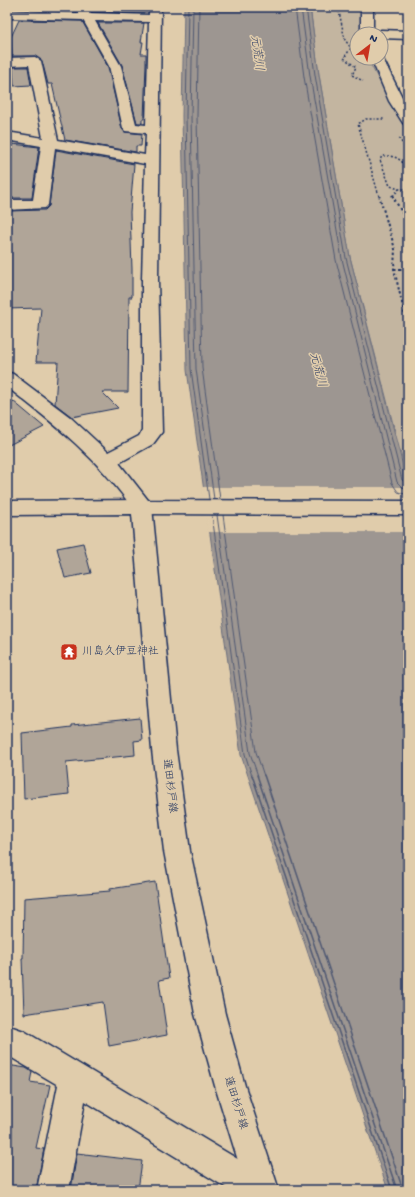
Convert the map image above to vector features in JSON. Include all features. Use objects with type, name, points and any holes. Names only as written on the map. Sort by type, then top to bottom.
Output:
[{"type":"street","points":[[367,7],[368,26]]},
{"type":"street","points":[[83,12],[115,66],[130,128],[153,129]]},
{"type":"street","points":[[7,14],[83,12],[155,13],[150,280],[152,432],[146,440],[106,461]]},
{"type":"street","points":[[389,34],[408,35]]},
{"type":"street","points":[[7,62],[35,61],[50,143],[40,205],[7,205]]},
{"type":"street","points":[[381,66],[396,100],[408,120]]},
{"type":"street","points":[[7,136],[152,161]]},
{"type":"street","points":[[7,378],[65,424],[106,461],[129,485],[142,507]]},
{"type":"street","name":"蓮田杉戸線","points":[[142,507],[163,742],[177,851],[210,1014],[230,1086],[264,1190]]},
{"type":"street","points":[[7,508],[408,508]]},
{"type":"street","points":[[7,1040],[14,1041],[74,1079],[260,1190]]},
{"type":"street","points":[[53,1190],[74,1079]]},
{"type":"path","points":[[390,120],[366,119],[358,124],[394,250],[394,269],[408,328]]},
{"type":"path","points":[[408,169],[401,158],[394,155],[382,156],[380,160],[390,186],[399,189],[408,189]]},
{"type":"path","points":[[399,189],[392,195],[404,216],[408,218]]},
{"type":"path","points":[[394,269],[408,269]]},
{"type":"shaded area","points":[[310,7],[361,7],[362,26],[349,26],[349,66],[371,66],[408,134],[408,482],[350,257],[319,75]]},
{"type":"water","name":"元荒川","points":[[184,7],[310,7],[319,75],[350,257],[408,486],[408,1190],[388,1190],[241,755],[187,370],[182,116]]},
{"type":"pier","points":[[202,487],[408,487],[408,532],[208,532]]},
{"type":"building","points":[[89,7],[145,7],[144,13],[92,12]]},
{"type":"building","points":[[19,20],[82,21],[108,67],[122,129],[125,132],[142,134],[141,146],[136,146],[136,152],[65,140],[52,84],[48,84],[42,61],[35,56],[12,56],[11,37]]},
{"type":"building","points":[[98,23],[144,23],[141,54],[146,54],[146,64],[144,119],[142,119],[142,123],[137,123],[122,65]]},
{"type":"building","points":[[13,67],[28,67],[31,85],[14,86]]},
{"type":"building","points":[[12,144],[39,147],[32,198],[9,198],[11,184],[7,184],[7,182]]},
{"type":"building","points":[[56,150],[134,164],[130,212],[132,297],[129,297],[128,392],[102,392],[118,408],[72,417],[55,404],[58,362],[36,362],[41,308],[7,309],[7,211],[45,210],[49,206]]},
{"type":"building","points":[[7,396],[44,427],[7,446]]},
{"type":"building","points":[[83,543],[91,573],[65,578],[57,548]]},
{"type":"building","points":[[140,718],[142,740],[134,741],[135,755],[66,762],[69,794],[24,799],[22,733],[72,727],[72,725]]},
{"type":"building","points":[[155,882],[169,978],[159,980],[167,1035],[109,1046],[103,1002],[24,1014],[22,958],[24,898],[110,891],[110,889]]},
{"type":"building","points":[[7,1065],[26,1068],[32,1072],[30,1082],[50,1085],[36,1148],[44,1149],[36,1190],[7,1190]]},
{"type":"building","points":[[77,1153],[142,1161],[138,1190],[71,1190]]},
{"type":"place","name":"川島久伊豆神社","points":[[69,652]]}]
